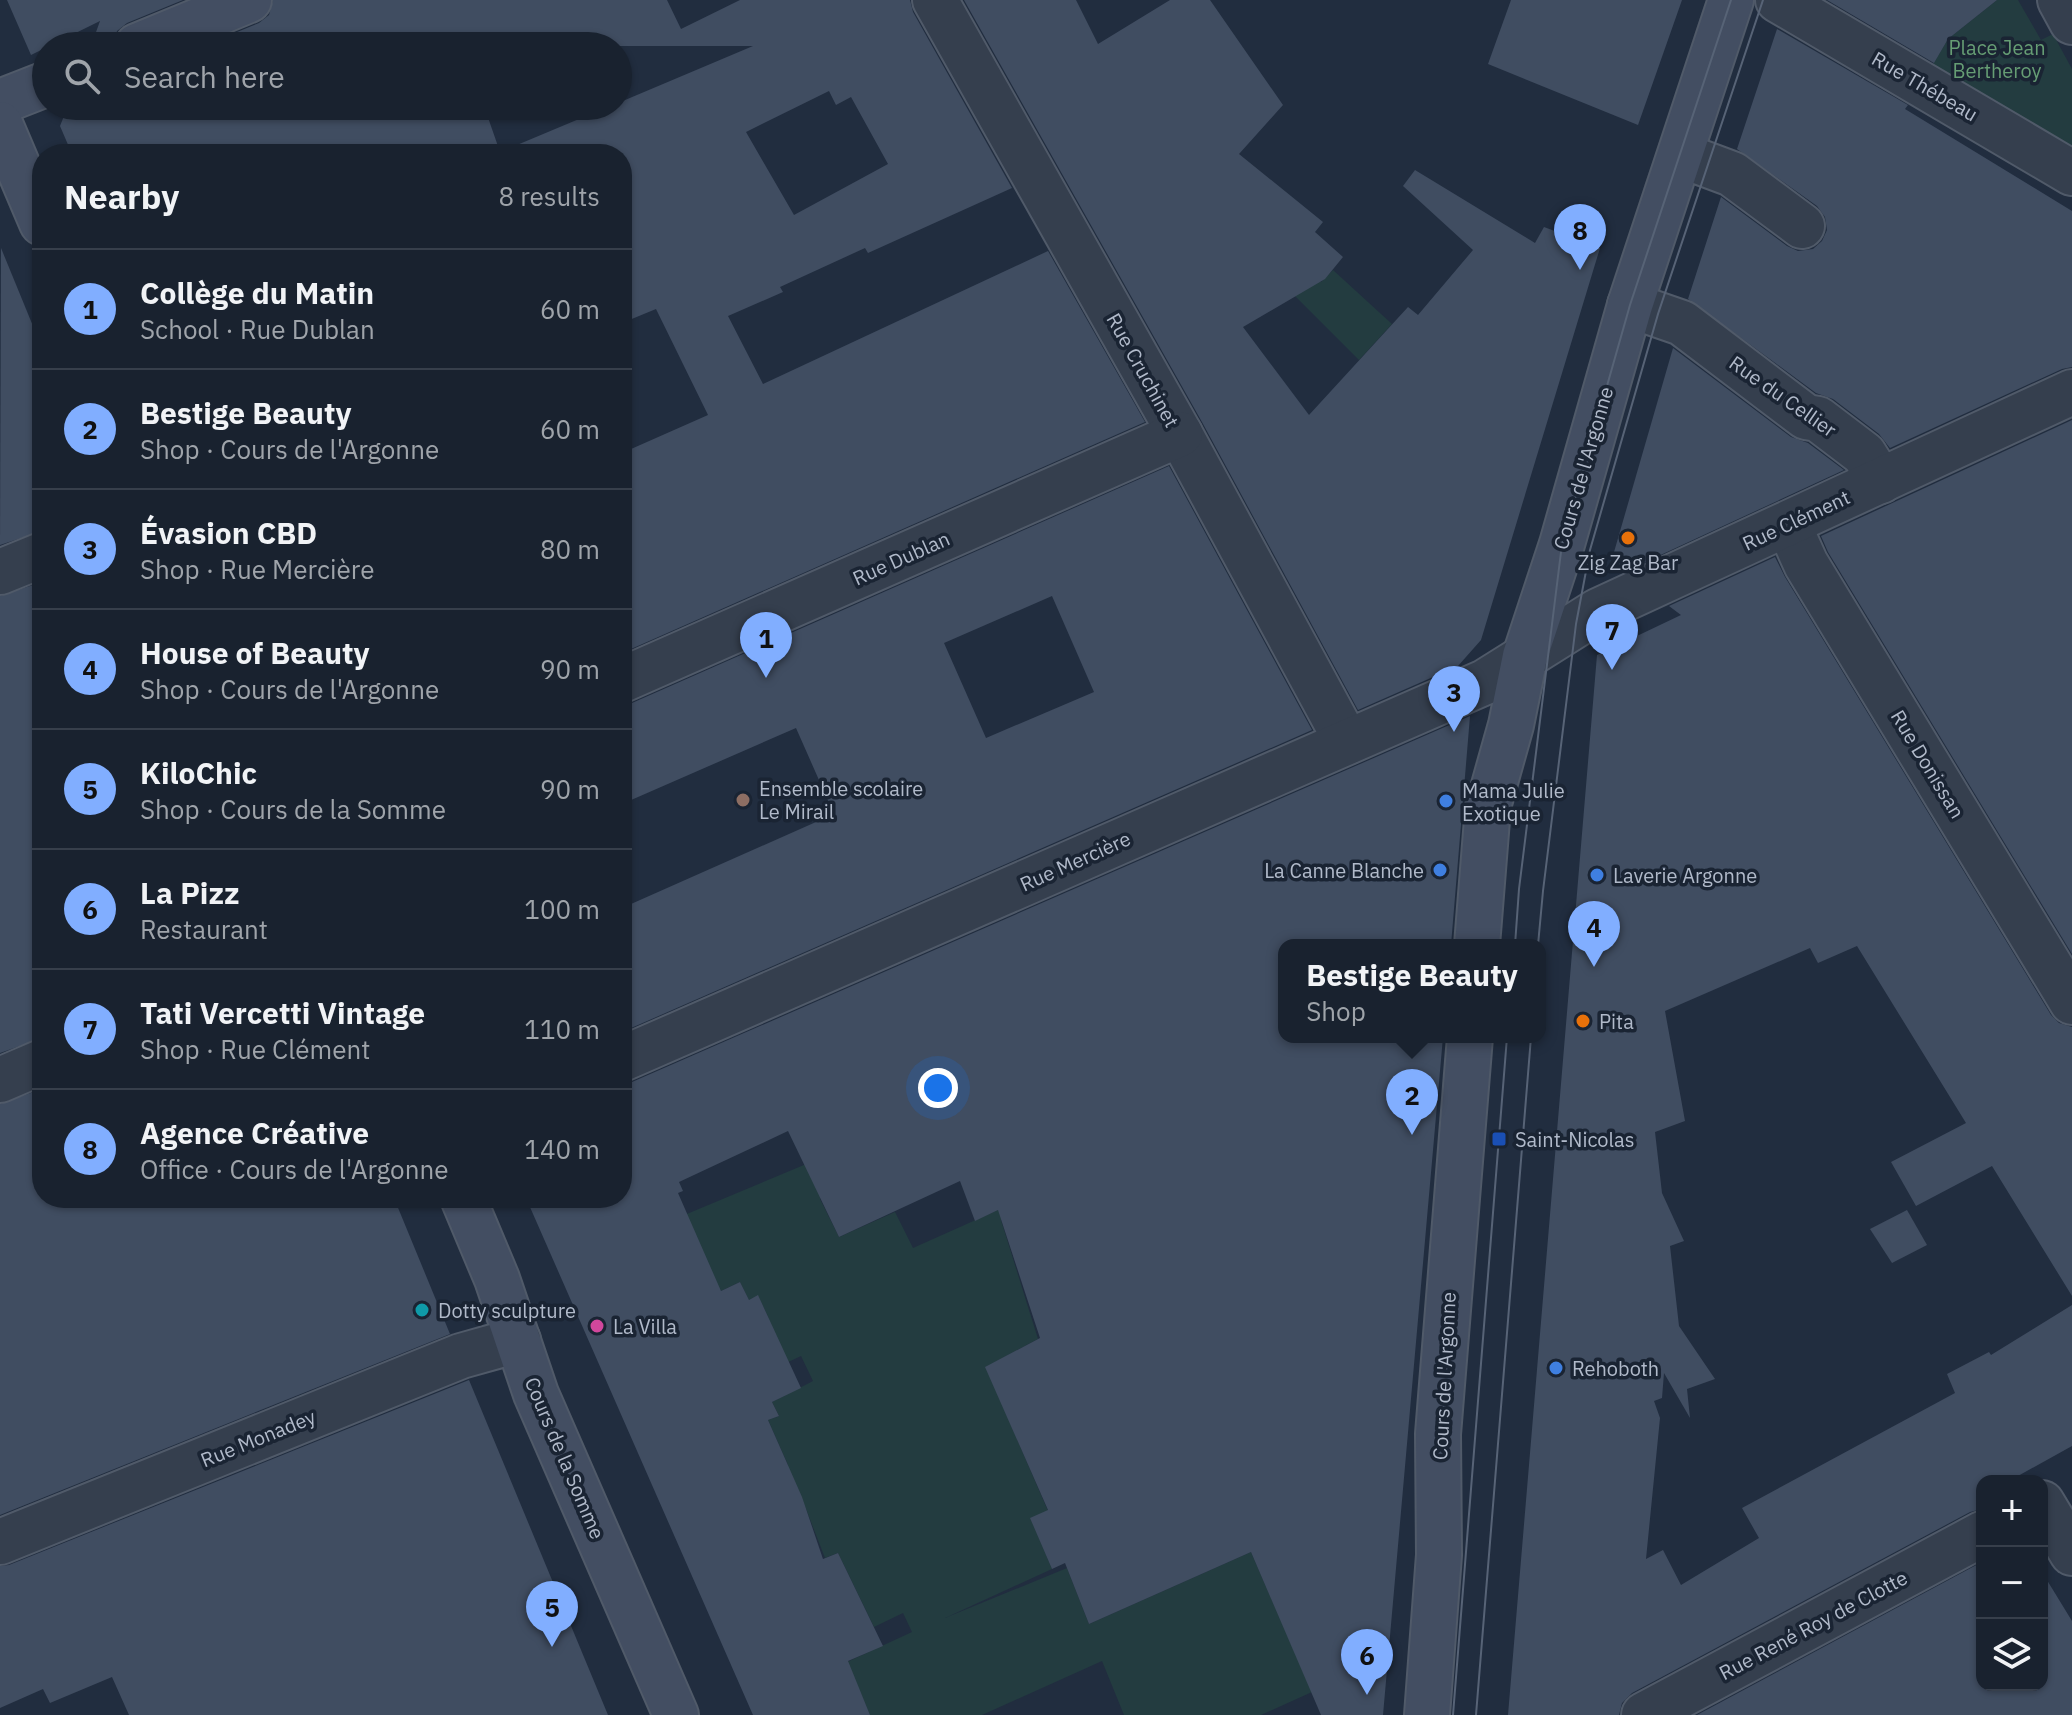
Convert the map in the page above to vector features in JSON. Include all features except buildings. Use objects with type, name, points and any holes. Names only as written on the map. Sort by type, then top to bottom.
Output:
[{"type":"street","points":[[171,32],[249,0]]},
{"type":"street","name":"Rue Cruchinet","points":[[935,0],[1180,434],[1347,742]]},
{"type":"street","name":"Cours de l'Argonne","points":[[1477,939],[1488,807],[1511,725],[1525,656],[1562,544],[1630,305],[1731,0]]},
{"type":"street","name":"Rue Thébeau","points":[[1778,0],[2072,173]]},
{"type":"street","points":[[2060,0],[2072,22]]},
{"type":"street","points":[[0,102],[32,89]]},
{"type":"street","points":[[0,124],[32,199]]},
{"type":"street","points":[[1681,155],[1732,174],[1802,226]]},
{"type":"street","name":"Rue du Cellier","points":[[1630,305],[1682,323],[1806,417],[1818,419],[1864,454],[1881,481]]},
{"type":"street","name":"Rue Clément","points":[[1525,656],[1598,611],[2072,392]]},
{"type":"street","name":"Rue Dublan","points":[[632,676],[1180,434]]},
{"type":"street","name":"Rue Donissan","points":[[1788,524],[1806,564],[2072,1002]]},
{"type":"street","points":[[0,572],[32,559]]},
{"type":"street","name":"Rue Mercière","points":[[632,1055],[1485,682],[1525,656]]},
{"type":"street","name":"Cours de l'Argonne","points":[[1427,1715],[1439,1555],[1439,1420],[1470,1043]]},
{"type":"street","points":[[0,1080],[32,1066]]},
{"type":"street","name":"Cours de la Somme","points":[[467,1208],[497,1279],[536,1394],[676,1715]]},
{"type":"street","name":"Rue Monadey","points":[[0,1542],[461,1356],[518,1340]]},
{"type":"street","points":[[2048,1500],[2072,1487]]},
{"type":"street","points":[[2048,1513],[2072,1553]]},
{"type":"street","name":"Rue René Roy de Clotte","points":[[1644,1715],[1976,1537]]},
{"type":"green space","name":"Place Jean Bertheroy","points":[[1997,0],[2018,0],[2041,40],[2053,34],[2072,69],[2072,159],[1929,71],[1948,39]]},
{"type":"green space","points":[[1242,243],[1288,252],[1321,282],[1333,270],[1392,324],[1359,360]]},
{"type":"green space","points":[[823,1157],[820,1199],[839,1237],[895,1212],[913,1248],[1007,1206],[1001,1220],[1038,1339],[986,1367],[1048,1511],[1031,1519],[1052,1569],[945,1618],[1067,1568],[1089,1624],[1251,1552],[1312,1692],[1261,1715],[1124,1715],[1102,1661],[982,1715],[870,1715],[847,1662],[912,1632],[903,1613],[874,1627],[838,1553],[825,1558],[806,1509],[778,1470],[788,1465],[768,1420],[779,1416],[772,1402],[813,1381],[801,1356],[763,1374],[769,1319],[758,1296],[749,1300],[740,1282],[721,1291],[670,1221]]},
{"type":"tram line","points":[[1515,939],[1562,544],[1630,305],[1731,0]]},
{"type":"tram line","points":[[1539,939],[1576,624],[1590,550],[1658,314],[1763,0]]},
{"type":"tram line","points":[[1453,1715],[1507,1043]]},
{"type":"tram line","points":[[1476,1715],[1531,1043]]},
{"type":"place","name":"Agence Créative","points":[[1580,270]]},
{"type":"place","name":"Zig Zag Bar","points":[[1628,538]]},
{"type":"place","name":"Tati Vercetti Vintage","points":[[1612,670]]},
{"type":"place","name":"Collège du Matin","points":[[766,678]]},
{"type":"place","name":"Évasion CBD","points":[[1454,732]]},
{"type":"place","name":"Ensemble scolaire Le Mirail","points":[[743,800]]},
{"type":"place","name":"Mama Julie Exotique","points":[[1446,801]]},
{"type":"place","name":"La Canne Blanche","points":[[1440,870]]},
{"type":"place","name":"Laverie Argonne","points":[[1597,875]]},
{"type":"place","name":"House of Beauty","points":[[1594,967]]},
{"type":"place","name":"Pita","points":[[1583,1021]]},
{"type":"place","name":"Bestige Beauty","points":[[1412,1135]]},
{"type":"place","name":"Saint-Nicolas","points":[[1499,1139]]},
{"type":"place","name":"Dotty sculpture","points":[[422,1310]]},
{"type":"place","name":"La Villa","points":[[597,1326]]},
{"type":"place","name":"Rehoboth","points":[[1556,1368]]},
{"type":"place","name":"KiloChic","points":[[552,1647]]},
{"type":"place","name":"La Pizz","points":[[1367,1695]]}]
